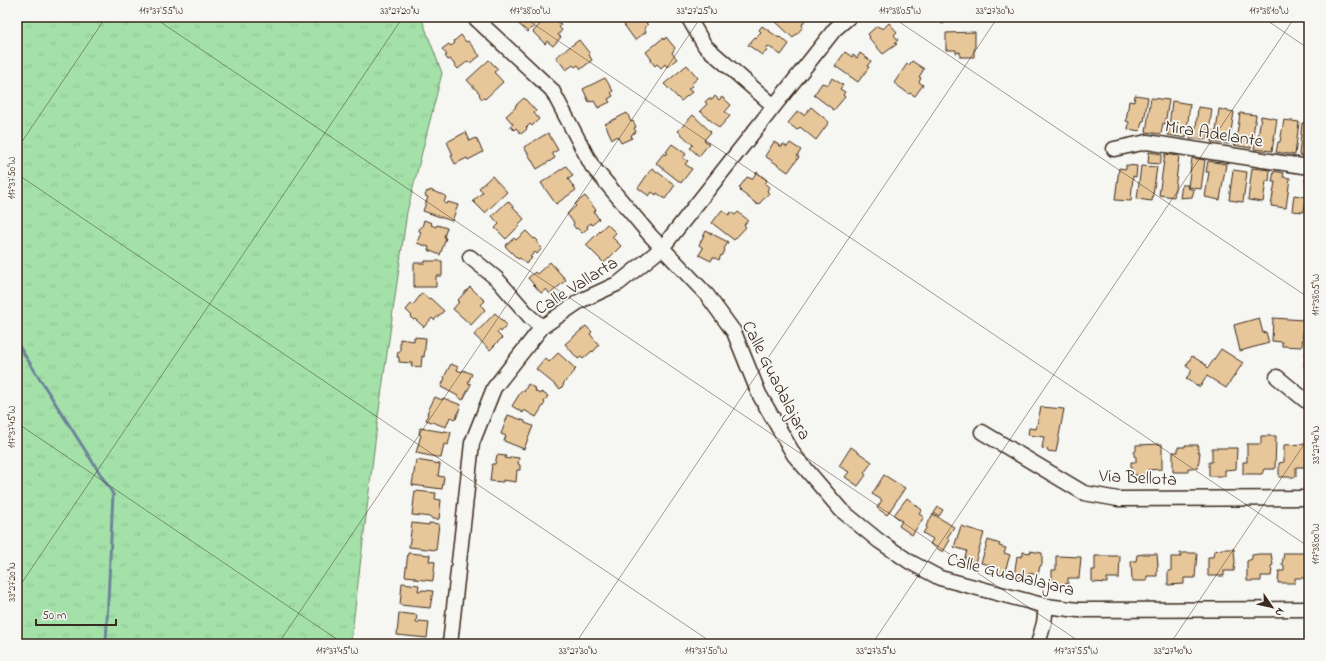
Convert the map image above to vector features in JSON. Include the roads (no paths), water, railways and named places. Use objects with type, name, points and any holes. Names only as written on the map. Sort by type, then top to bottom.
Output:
[{"type":"street","name":"Calle Guadalajara","points":[[474,17],[552,90],[592,166],[662,248],[707,295],[734,332],[759,394],[794,455],[841,510],[879,541],[910,562],[940,578],[1046,606],[1078,610],[1309,609]]},
{"type":"street","points":[[688,17],[705,46],[774,106]]},
{"type":"street","name":"Calle Vallarta","points":[[450,644],[472,443],[494,388],[542,327],[580,301],[619,283],[662,248],[836,29],[849,17]]},
{"type":"street","name":"Mira Adelante","points":[[1114,149],[1147,142],[1309,168]]},
{"type":"street","points":[[470,257],[497,279],[530,317],[542,327]]},
{"type":"street","points":[[1277,377],[1304,400],[1309,402]]},
{"type":"street","name":"Via Bellota","points":[[982,432],[1084,493],[1118,499],[1309,498]]},
{"type":"street","points":[[1038,644],[1044,623],[1046,606]]},
{"type":"waterway","points":[[17,343],[113,494],[106,644]]}]
